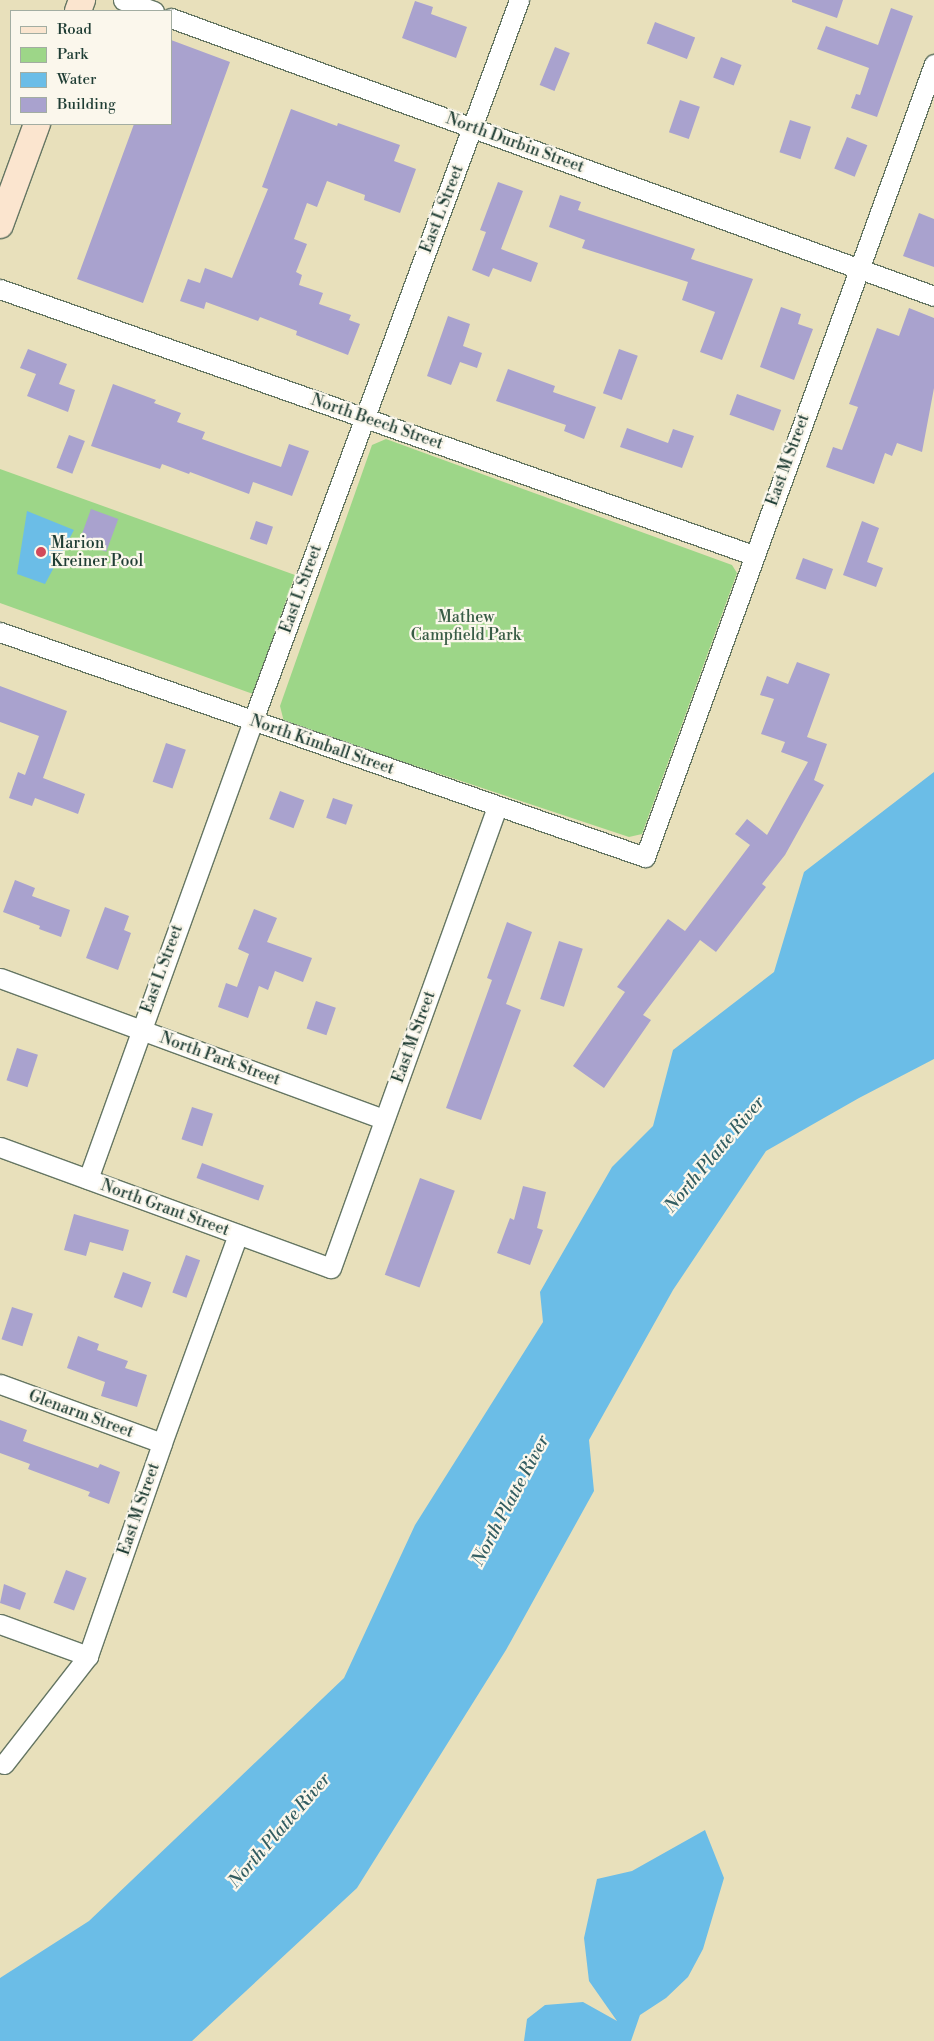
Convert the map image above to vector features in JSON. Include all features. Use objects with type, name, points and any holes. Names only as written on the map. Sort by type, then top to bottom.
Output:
[{"type":"street","points":[[123,0],[151,10]]},
{"type":"street","name":"East L Street","points":[[88,1180],[140,1029],[252,720],[519,0]]},
{"type":"street","name":"North Durbin Street","points":[[172,18],[934,296]]},
{"type":"street","name":"East M Street","points":[[645,857],[934,64]]},
{"type":"street","points":[[0,225],[5,195],[37,125]]},
{"type":"street","name":"North Beech Street","points":[[0,289],[754,554]]},
{"type":"street","name":"North Kimball Street","points":[[0,632],[645,857]]},
{"type":"street","name":"East M Street","points":[[331,1268],[497,806]]},
{"type":"street","name":"North Park Street","points":[[0,978],[384,1119]]},
{"type":"street","name":"North Grant Street","points":[[0,1148],[331,1268]]},
{"type":"street","name":"East M Street","points":[[4,1764],[88,1656],[162,1443],[238,1234]]},
{"type":"street","name":"Glenarm Street","points":[[0,1384],[162,1443]]},
{"type":"street","points":[[0,1624],[88,1656]]},
{"type":"green space","name":"Mathew Campfield Park","points":[[386,439],[732,565],[737,573],[642,834],[629,837],[284,722],[280,706],[372,445]]},
{"type":"green space","name":"Marion Kreiner Pool","points":[[0,469],[295,575],[253,694],[0,603]]},
{"type":"water","name":"Marion Kreiner Pool","points":[[27,511],[74,530],[45,584],[17,574]]},
{"type":"water","name":"North Platte River","points":[[934,772],[934,1059],[859,1098],[766,1151],[673,1290],[589,1440],[594,1491],[506,1650],[357,1888],[192,2041],[0,2041],[0,1978],[89,1921],[344,1678],[415,1525],[543,1322],[540,1292],[612,1167],[653,1126],[673,1050],[774,972],[804,872]]},
{"type":"water","points":[[705,1830],[724,1878],[703,1949],[688,1977],[666,1998],[640,2015],[631,2041],[524,2041],[527,2019],[545,2005],[583,2002],[617,2021],[589,1981],[584,1938],[597,1879],[632,1871]]},
{"type":"building","points":[[792,0],[843,0],[837,18],[792,2]]},
{"type":"building","points":[[415,1],[433,7],[431,14],[467,27],[456,58],[402,38]]},
{"type":"building","points":[[891,8],[913,16],[877,117],[851,108],[856,94],[860,95],[869,68],[817,49],[826,26],[878,45]]},
{"type":"building","points":[[655,22],[695,37],[687,59],[647,43]]},
{"type":"building","points":[[172,40],[230,62],[143,303],[77,279],[134,125],[172,125]]},
{"type":"building","points":[[555,47],[570,53],[554,91],[540,85]]},
{"type":"building","points":[[721,57],[742,65],[734,85],[713,78]]},
{"type":"building","points":[[680,100],[700,107],[689,139],[669,132]]},
{"type":"building","points":[[291,109],[337,126],[338,123],[400,145],[394,161],[416,169],[400,213],[364,200],[365,195],[327,181],[317,207],[307,203],[294,239],[307,244],[296,272],[302,275],[299,285],[323,293],[319,304],[351,315],[349,320],[360,324],[348,355],[296,335],[297,331],[260,317],[258,321],[206,302],[204,309],[180,301],[188,279],[200,283],[205,268],[232,278],[268,189],[262,187]]},
{"type":"building","points":[[790,120],[811,127],[800,159],[779,152]]},
{"type":"building","points":[[847,137],[867,145],[855,177],[834,169]]},
{"type":"building","points":[[498,182],[523,191],[501,249],[538,263],[531,282],[493,268],[489,277],[472,270],[486,232],[480,230]]},
{"type":"building","points":[[560,195],[581,202],[578,210],[695,249],[691,259],[753,279],[722,360],[700,352],[715,312],[682,300],[688,282],[582,248],[585,240],[549,227]]},
{"type":"building","points":[[919,213],[934,219],[934,267],[903,256]]},
{"type":"building","points":[[781,307],[801,314],[798,324],[813,329],[794,380],[760,367]]},
{"type":"building","points":[[909,308],[934,318],[934,388],[922,452],[897,443],[892,456],[885,453],[874,484],[826,467],[833,447],[842,450],[858,407],[849,404],[877,328],[899,336]]},
{"type":"building","points":[[448,316],[470,324],[463,346],[482,353],[477,368],[460,362],[451,385],[427,376]]},
{"type":"building","points":[[28,349],[67,364],[59,384],[75,390],[68,412],[27,396],[36,374],[20,368]]},
{"type":"building","points":[[619,349],[638,356],[622,400],[603,393]]},
{"type":"building","points":[[508,369],[555,386],[553,392],[596,407],[584,439],[564,431],[566,425],[496,401]]},
{"type":"building","points":[[113,384],[156,400],[154,403],[181,413],[177,422],[205,432],[202,439],[281,467],[289,444],[309,451],[292,496],[253,482],[249,494],[190,472],[189,474],[162,464],[160,469],[91,446]]},
{"type":"building","points":[[737,394],[781,410],[774,431],[729,415]]},
{"type":"building","points":[[627,428],[668,443],[673,429],[694,436],[682,468],[620,447]]},
{"type":"building","points":[[69,435],[85,441],[72,474],[56,468]]},
{"type":"building","points":[[91,509],[118,519],[106,552],[79,542]]},
{"type":"building","points":[[256,521],[273,527],[267,545],[250,539]]},
{"type":"building","points":[[862,521],[879,528],[867,562],[883,568],[876,587],[843,575]]},
{"type":"building","points":[[803,558],[833,569],[826,590],[795,579]]},
{"type":"building","points":[[797,662],[830,674],[807,737],[827,744],[814,780],[824,785],[785,855],[762,884],[766,887],[716,952],[700,940],[643,1015],[651,1020],[604,1088],[573,1066],[625,992],[617,987],[668,919],[685,931],[750,845],[735,834],[747,819],[767,835],[808,762],[781,752],[785,742],[761,734],[774,699],[760,695],[767,676],[788,684]]},
{"type":"building","points":[[0,686],[67,711],[43,778],[85,794],[78,814],[35,798],[32,806],[9,798],[18,772],[25,775],[39,736],[0,722]]},
{"type":"building","points":[[166,743],[186,750],[173,789],[153,782]]},
{"type":"building","points":[[280,791],[304,800],[294,828],[269,819]]},
{"type":"building","points":[[333,798],[353,805],[346,825],[326,818]]},
{"type":"building","points":[[15,880],[35,888],[32,896],[70,910],[61,937],[39,929],[40,926],[3,912]]},
{"type":"building","points":[[105,907],[129,916],[124,930],[131,933],[118,970],[86,958]]},
{"type":"building","points":[[254,909],[277,918],[267,942],[312,958],[303,982],[275,971],[268,990],[259,986],[248,1018],[218,1007],[226,983],[237,987],[249,954],[238,949]]},
{"type":"building","points":[[507,922],[532,932],[506,1004],[521,1010],[481,1120],[446,1108],[492,980],[487,978]]},
{"type":"building","points":[[559,941],[583,949],[564,1007],[540,999]]},
{"type":"building","points":[[316,1001],[336,1008],[326,1035],[307,1028]]},
{"type":"building","points":[[17,1048],[38,1055],[27,1087],[6,1080]]},
{"type":"building","points":[[192,1107],[213,1114],[202,1146],[181,1139]]},
{"type":"building","points":[[202,1163],[264,1186],[259,1201],[197,1178]]},
{"type":"building","points":[[420,1178],[455,1191],[420,1287],[385,1275]]},
{"type":"building","points":[[523,1186],[546,1192],[537,1228],[543,1230],[530,1265],[497,1253],[510,1218],[514,1220]]},
{"type":"building","points":[[74,1214],[129,1230],[123,1251],[90,1242],[86,1256],[64,1250]]},
{"type":"building","points":[[186,1255],[200,1260],[186,1298],[172,1293]]},
{"type":"building","points":[[123,1272],[151,1282],[142,1308],[114,1297]]},
{"type":"building","points":[[12,1307],[33,1314],[22,1346],[1,1339]]},
{"type":"building","points":[[78,1336],[99,1344],[97,1350],[128,1361],[125,1368],[147,1375],[137,1407],[101,1396],[105,1382],[67,1368]]},
{"type":"building","points":[[0,1420],[27,1430],[23,1441],[98,1468],[100,1464],[120,1472],[109,1504],[88,1496],[90,1492],[28,1469],[30,1464],[0,1453]]},
{"type":"building","points":[[66,1570],[87,1578],[74,1611],[53,1603]]},
{"type":"building","points":[[4,1584],[26,1593],[20,1610],[0,1603]]},
{"type":"place","name":"Marion Kreiner Pool","points":[[41,552]]}]
